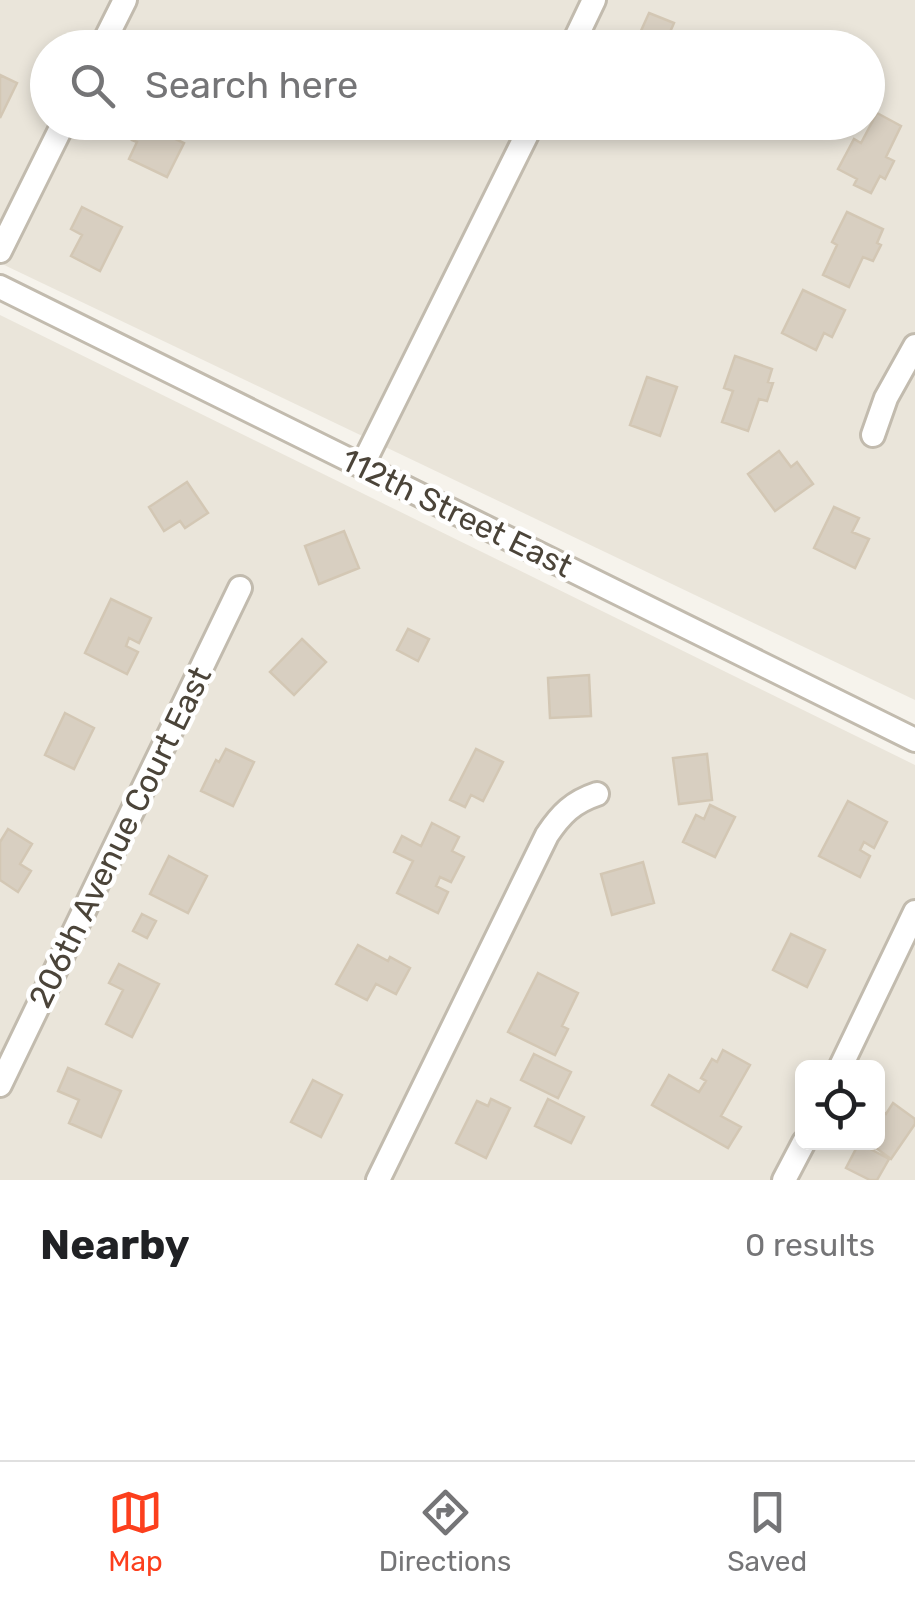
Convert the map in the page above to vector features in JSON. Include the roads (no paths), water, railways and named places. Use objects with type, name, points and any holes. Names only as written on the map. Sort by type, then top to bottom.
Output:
[{"type":"street","points":[[111,30],[125,0]]},
{"type":"street","points":[[580,30],[594,0]]},
{"type":"street","points":[[0,250],[55,140]]},
{"type":"street","points":[[362,466],[524,140]]},
{"type":"street","name":"112th Street East","points":[[0,286],[915,740]]},
{"type":"street","points":[[872,435],[886,398],[915,346]]},
{"type":"street","name":"206th Avenue Court East","points":[[0,1085],[240,588]]},
{"type":"street","points":[[378,1180],[547,835],[580,800],[597,794]]},
{"type":"street","points":[[845,1060],[904,962],[915,912]]},
{"type":"street","points":[[784,1180],[800,1150]]}]
